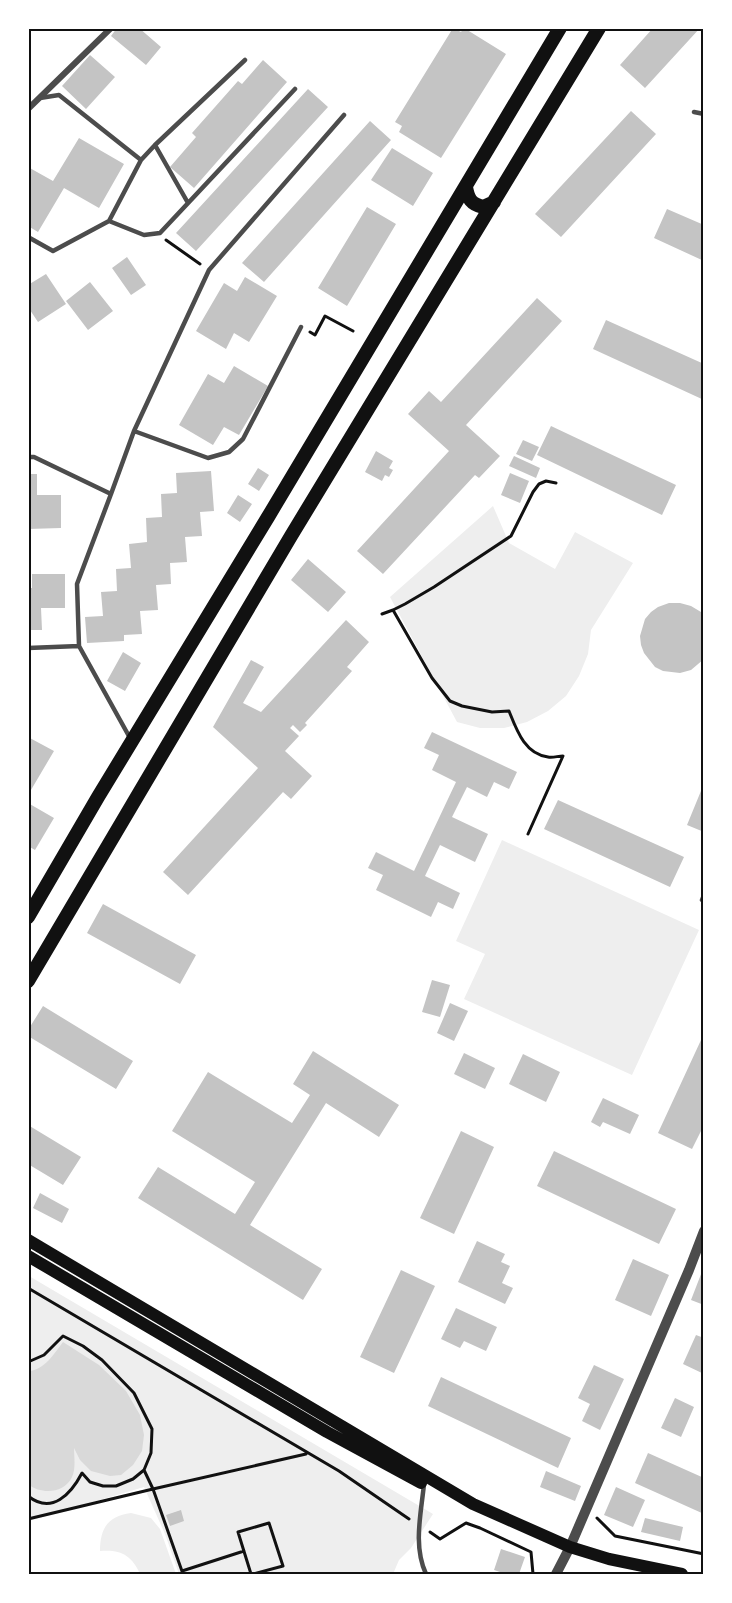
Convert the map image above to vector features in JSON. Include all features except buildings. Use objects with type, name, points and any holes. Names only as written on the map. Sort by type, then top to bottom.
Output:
[{"type":"main road","points":[[28,917],[560,28]]},
{"type":"main road","points":[[28,981],[291,536],[599,28]]},
{"type":"main road","points":[[466,187],[471,203],[483,207],[494,202]]},
{"type":"main road","points":[[28,1240],[472,1504],[569,1548],[682,1575]]},
{"type":"main road","points":[[28,1256],[327,1432],[471,1509],[608,1563],[662,1575]]},
{"type":"street","points":[[28,109],[111,28]]},
{"type":"street","points":[[556,1575],[704,1232]]},
{"type":"lane","points":[[28,237],[53,250],[109,221],[141,160],[155,144],[245,60]]},
{"type":"lane","points":[[109,221],[144,235],[160,233],[295,88]]},
{"type":"lane","points":[[40,99],[59,95],[141,160]]},
{"type":"lane","points":[[694,112],[704,114]]},
{"type":"lane","points":[[132,741],[79,646],[77,584],[134,431],[209,270],[344,115]]},
{"type":"lane","points":[[155,144],[188,203]]},
{"type":"lane","points":[[134,431],[208,458],[229,452],[243,439],[301,327]]},
{"type":"lane","points":[[28,457],[34,457],[111,494]]},
{"type":"lane","points":[[28,648],[79,646]]},
{"type":"lane","points":[[424,1484],[418,1550],[426,1575]]},
{"type":"path","points":[[169,243],[209,270]]},
{"type":"path","points":[[301,327],[315,335],[325,316],[353,331]]},
{"type":"path","points":[[382,614],[434,587],[511,536],[539,484],[546,481],[556,483]]},
{"type":"path","points":[[393,610],[432,678],[450,701],[492,712],[509,711],[523,742],[532,752],[548,758],[563,756],[528,834]]},
{"type":"path","points":[[28,1288],[339,1471],[440,1539],[466,1523],[531,1552],[532,1575]]},
{"type":"path","points":[[28,1362],[44,1355],[63,1336],[83,1346],[102,1360],[134,1393],[152,1429],[151,1453],[144,1470],[133,1479],[116,1486],[103,1486],[90,1482],[82,1473],[68,1494],[57,1502],[42,1503],[28,1497]]},
{"type":"path","points":[[28,1519],[308,1454]]},
{"type":"path","points":[[144,1470],[153,1489],[182,1573],[244,1551]]},
{"type":"path","points":[[595,1517],[615,1536],[704,1554]]},
{"type":"path","points":[[270,1523],[283,1566],[252,1575],[244,1551],[238,1532],[270,1523]]},
{"type":"shaded area","points":[[493,506],[509,543],[555,569],[575,532],[633,563],[591,630],[588,654],[579,676],[566,696],[548,711],[527,722],[504,728],[480,728],[457,722],[390,597]]},
{"type":"shaded area","points":[[502,840],[699,930],[632,1075],[464,999],[485,954],[456,941]]},
{"type":"shaded area","points":[[29,1276],[433,1514],[411,1548],[399,1560],[393,1574],[179,1574],[165,1534],[144,1487],[29,1521]]},
{"type":"shaded area","points":[[63,1342],[99,1365],[126,1391],[140,1415],[144,1435],[142,1451],[133,1465],[121,1475],[110,1476],[91,1471],[80,1460],[74,1448],[72,1477],[64,1487],[46,1491],[29,1485],[29,1371],[44,1365]]},
{"type":"shaded area","points":[[131,1513],[151,1518],[160,1529],[176,1574],[140,1574],[133,1562],[119,1552],[100,1551],[100,1543],[107,1524],[116,1517]]}]
